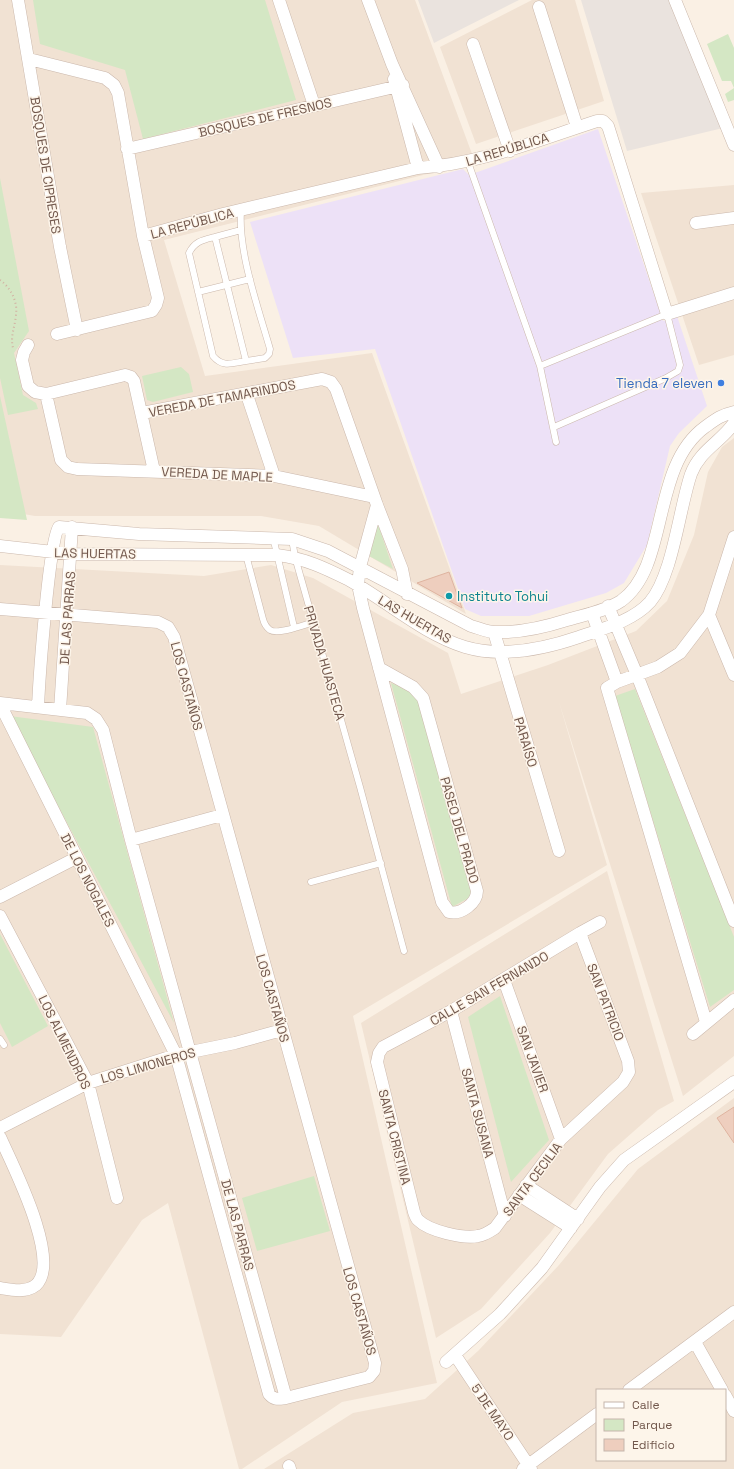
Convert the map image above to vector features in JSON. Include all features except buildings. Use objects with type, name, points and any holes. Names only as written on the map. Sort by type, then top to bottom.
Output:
[{"type":"street","name":"BOSQUES DE CIPRESES","points":[[18,0],[60,247],[77,330]]},
{"type":"street","points":[[279,0],[314,106]]},
{"type":"street","points":[[368,0],[399,86],[418,168]]},
{"type":"street","points":[[675,0],[734,145]]},
{"type":"street","points":[[539,7],[576,127]]},
{"type":"street","points":[[473,44],[510,151]]},
{"type":"street","points":[[29,59],[105,78],[114,85],[118,93],[143,236],[158,298],[152,311],[57,334]]},
{"type":"street","points":[[399,86],[439,167]]},
{"type":"street","name":"BOSQUES DE FRESNOS","points":[[127,149],[399,86]]},
{"type":"street","name":"LA REPÚBLICA","points":[[143,236],[242,210],[418,168],[439,167],[468,162],[510,151],[598,120],[603,121],[608,126],[667,314]]},
{"type":"street","points":[[696,223],[734,218]]},
{"type":"street","points":[[667,314],[734,294]]},
{"type":"street","points":[[28,345],[22,360],[28,386],[35,392],[46,394]]},
{"type":"street","name":"VEREDA DE TAMARINDOS","points":[[46,394],[126,375],[131,377],[134,381],[142,413],[247,395],[322,379],[331,382],[336,389],[375,501]]},
{"type":"street","name":"VEREDA DE MAPLE","points":[[46,394],[61,460],[68,467],[78,469],[274,476],[375,501]]},
{"type":"street","points":[[247,395],[274,476]]},
{"type":"street","name":"LAS HUERTAS","points":[[56,530],[62,526],[139,534],[273,537],[292,539],[328,552],[360,567],[407,594],[471,626],[494,632],[543,626],[592,613],[620,601],[634,588],[642,575],[674,469],[683,448],[697,433],[722,414],[734,412]]},
{"type":"street","points":[[142,413],[154,471]]},
{"type":"street","name":"LAS HUERTAS","points":[[0,546],[71,554],[278,555],[295,557],[324,567],[441,637],[466,647],[499,652],[525,651],[567,641],[598,630],[633,615],[650,602],[657,590],[669,560],[692,474],[699,458],[734,423]]},
{"type":"street","points":[[375,501],[402,569],[407,594]]},
{"type":"street","name":"PASEO DEL PRADO","points":[[375,501],[360,567],[358,586],[379,668],[442,902],[449,912],[459,912],[474,901],[477,897],[478,891],[423,698],[413,687],[379,668]]},
{"type":"street","name":"DE LAS PARRAS","points":[[60,710],[72,527]]},
{"type":"street","name":"DE LAS PARRAS","points":[[38,707],[41,658],[52,552],[56,530]]},
{"type":"street","points":[[706,1022],[607,692],[609,686],[658,668],[680,653],[709,615],[734,537]]},
{"type":"street","points":[[608,606],[637,675],[734,920]]},
{"type":"street","points":[[0,609],[67,615]]},
{"type":"street","points":[[592,613],[617,682]]},
{"type":"street","name":"LOS CASTAÑOS","points":[[67,615],[158,622],[168,627],[174,637],[374,1363],[374,1371],[369,1377],[286,1398]]},
{"type":"street","points":[[709,615],[734,675]]},
{"type":"street","name":"PARAÍSO","points":[[494,632],[559,851]]},
{"type":"street","points":[[0,703],[86,713],[96,719],[103,730],[131,840],[190,1052]]},
{"type":"street","name":"DE LOS NOGALES","points":[[0,703],[176,1056]]},
{"type":"street","points":[[131,840],[222,815]]},
{"type":"street","points":[[0,897],[76,858]]},
{"type":"street","name":"LOS ALMENDROS","points":[[0,916],[88,1083],[117,1198]]},
{"type":"street","name":"CALLE SAN FERNANDO","points":[[378,1053],[383,1047],[452,1011],[600,922]]},
{"type":"street","name":"SAN PATRICIO","points":[[580,933],[628,1061],[629,1072]]},
{"type":"street","name":"SAN JAVIER","points":[[504,980],[562,1139]]},
{"type":"street","points":[[693,1034],[734,1000]]},
{"type":"street","name":"SANTA SUSANA","points":[[452,1011],[505,1216]]},
{"type":"street","name":"LOS LIMONEROS","points":[[0,1128],[88,1083],[190,1052],[235,1043],[282,1030]]},
{"type":"street","name":"DE LAS PARRAS","points":[[176,1056],[267,1386],[272,1398],[286,1398],[190,1052]]},
{"type":"street","name":"SANTA CRISTINA","points":[[378,1053],[377,1062],[417,1220]]},
{"type":"street","name":"SANTA CECILIA","points":[[417,1220],[436,1230],[456,1235],[476,1237],[487,1234],[495,1228],[505,1216],[562,1139],[623,1082],[629,1072]]},
{"type":"street","points":[[523,1190],[574,1223],[600,1187],[624,1160],[734,1082]]},
{"type":"street","points":[[0,1138],[21,1182],[34,1215],[42,1252],[42,1275],[36,1284],[27,1289],[16,1290],[0,1288]]},
{"type":"street","name":"5 DE MAYO","points":[[527,1468],[450,1358],[500,1314],[542,1268],[574,1223]]},
{"type":"street","points":[[630,1389],[734,1312]]},
{"type":"street","points":[[695,1342],[721,1389]]},
{"type":"street","points":[[726,1397],[734,1411]]},
{"type":"street","points":[[527,1468],[596,1415]]},
{"type":"lane","points":[[468,162],[540,366],[556,442]]},
{"type":"lane","points":[[241,230],[200,241],[193,245],[189,253],[213,356],[218,362],[225,365],[264,358],[269,354],[270,349],[250,279],[241,230],[242,210]]},
{"type":"lane","points":[[215,237],[246,361]]},
{"type":"lane","points":[[198,292],[250,279]]},
{"type":"lane","points":[[540,366],[667,314],[680,365],[678,371],[666,378],[554,428]]},
{"type":"lane","points":[[273,537],[294,628]]},
{"type":"lane","name":"PRIVADA HUASTECA","points":[[292,539],[295,557],[360,787],[404,951]]},
{"type":"lane","points":[[246,555],[266,626],[271,630],[278,632],[314,622]]},
{"type":"lane","points":[[311,882],[381,863]]},
{"type":"lane","points":[[0,1039],[4,1045]]},
{"type":"path","points":[[0,280],[10,288],[15,305],[16,315],[11,333],[12,348],[22,360]]},
{"type":"shaded area","points":[[0,0],[415,0],[475,162],[164,240],[205,376],[372,353],[466,614],[319,526],[261,516],[35,516],[0,510]]},
{"type":"shaded area","points":[[418,0],[519,0],[434,43]]},
{"type":"shaded area","points":[[532,0],[575,0],[604,101],[476,144],[440,47]]},
{"type":"shaded area","points":[[581,0],[670,0],[723,128],[627,151]]},
{"type":"shaded area","points":[[598,129],[663,321],[677,316],[707,406],[679,433],[670,446],[647,545],[624,583],[606,593],[529,616],[481,616],[465,609],[375,349],[293,358],[250,222],[463,169],[469,175]]},
{"type":"shaded area","points":[[734,185],[734,355],[699,365],[641,193]]},
{"type":"shaded area","points":[[734,438],[734,1056],[683,1096],[559,702],[607,865],[353,1016],[437,1383],[342,1402],[242,1469],[239,1469],[168,1203],[142,1220],[61,1337],[0,1334],[0,565],[204,576],[271,565],[313,578],[448,653],[461,694],[548,665],[636,631],[667,601],[694,535],[708,472],[722,447]]},
{"type":"shaded area","points":[[607,871],[674,1101],[658,1110],[608,1154],[550,1233],[481,1309],[436,1338],[361,1023]]},
{"type":"shaded area","points":[[734,1098],[734,1469],[264,1469],[353,1413],[425,1399],[478,1351],[559,1265],[638,1169]]},
{"type":"green space","points":[[33,0],[265,0],[296,100],[143,139],[125,70],[40,44]]},
{"type":"green space","points":[[728,34],[734,48],[734,88],[731,81],[722,81],[707,44]]},
{"type":"green space","points":[[734,88],[734,100],[728,102],[725,94]]},
{"type":"green space","points":[[0,178],[29,331],[14,353],[23,395],[36,403],[38,409],[8,415],[0,378]]},
{"type":"green space","points":[[181,367],[189,374],[193,392],[153,402],[147,400],[142,376]]},
{"type":"green space","points":[[0,396],[27,520],[0,518]]},
{"type":"green space","points":[[376,518],[393,569],[369,556],[374,538]]},
{"type":"green space","points":[[391,683],[416,693],[474,895],[452,907]]},
{"type":"green space","points":[[635,689],[734,937],[734,990],[710,1007],[615,696]]},
{"type":"green space","points":[[10,716],[93,727],[174,1023]]},
{"type":"green space","points":[[0,934],[48,1026],[12,1047],[0,1023]]},
{"type":"green space","points":[[500,996],[549,1140],[511,1182],[468,1017]]},
{"type":"green space","points":[[314,1176],[330,1231],[257,1251],[242,1198]]},
{"type":"place","name":"Tienda 7 eleven","points":[[721,383]]},
{"type":"place","name":"Instituto Tohui","points":[[449,596]]}]
